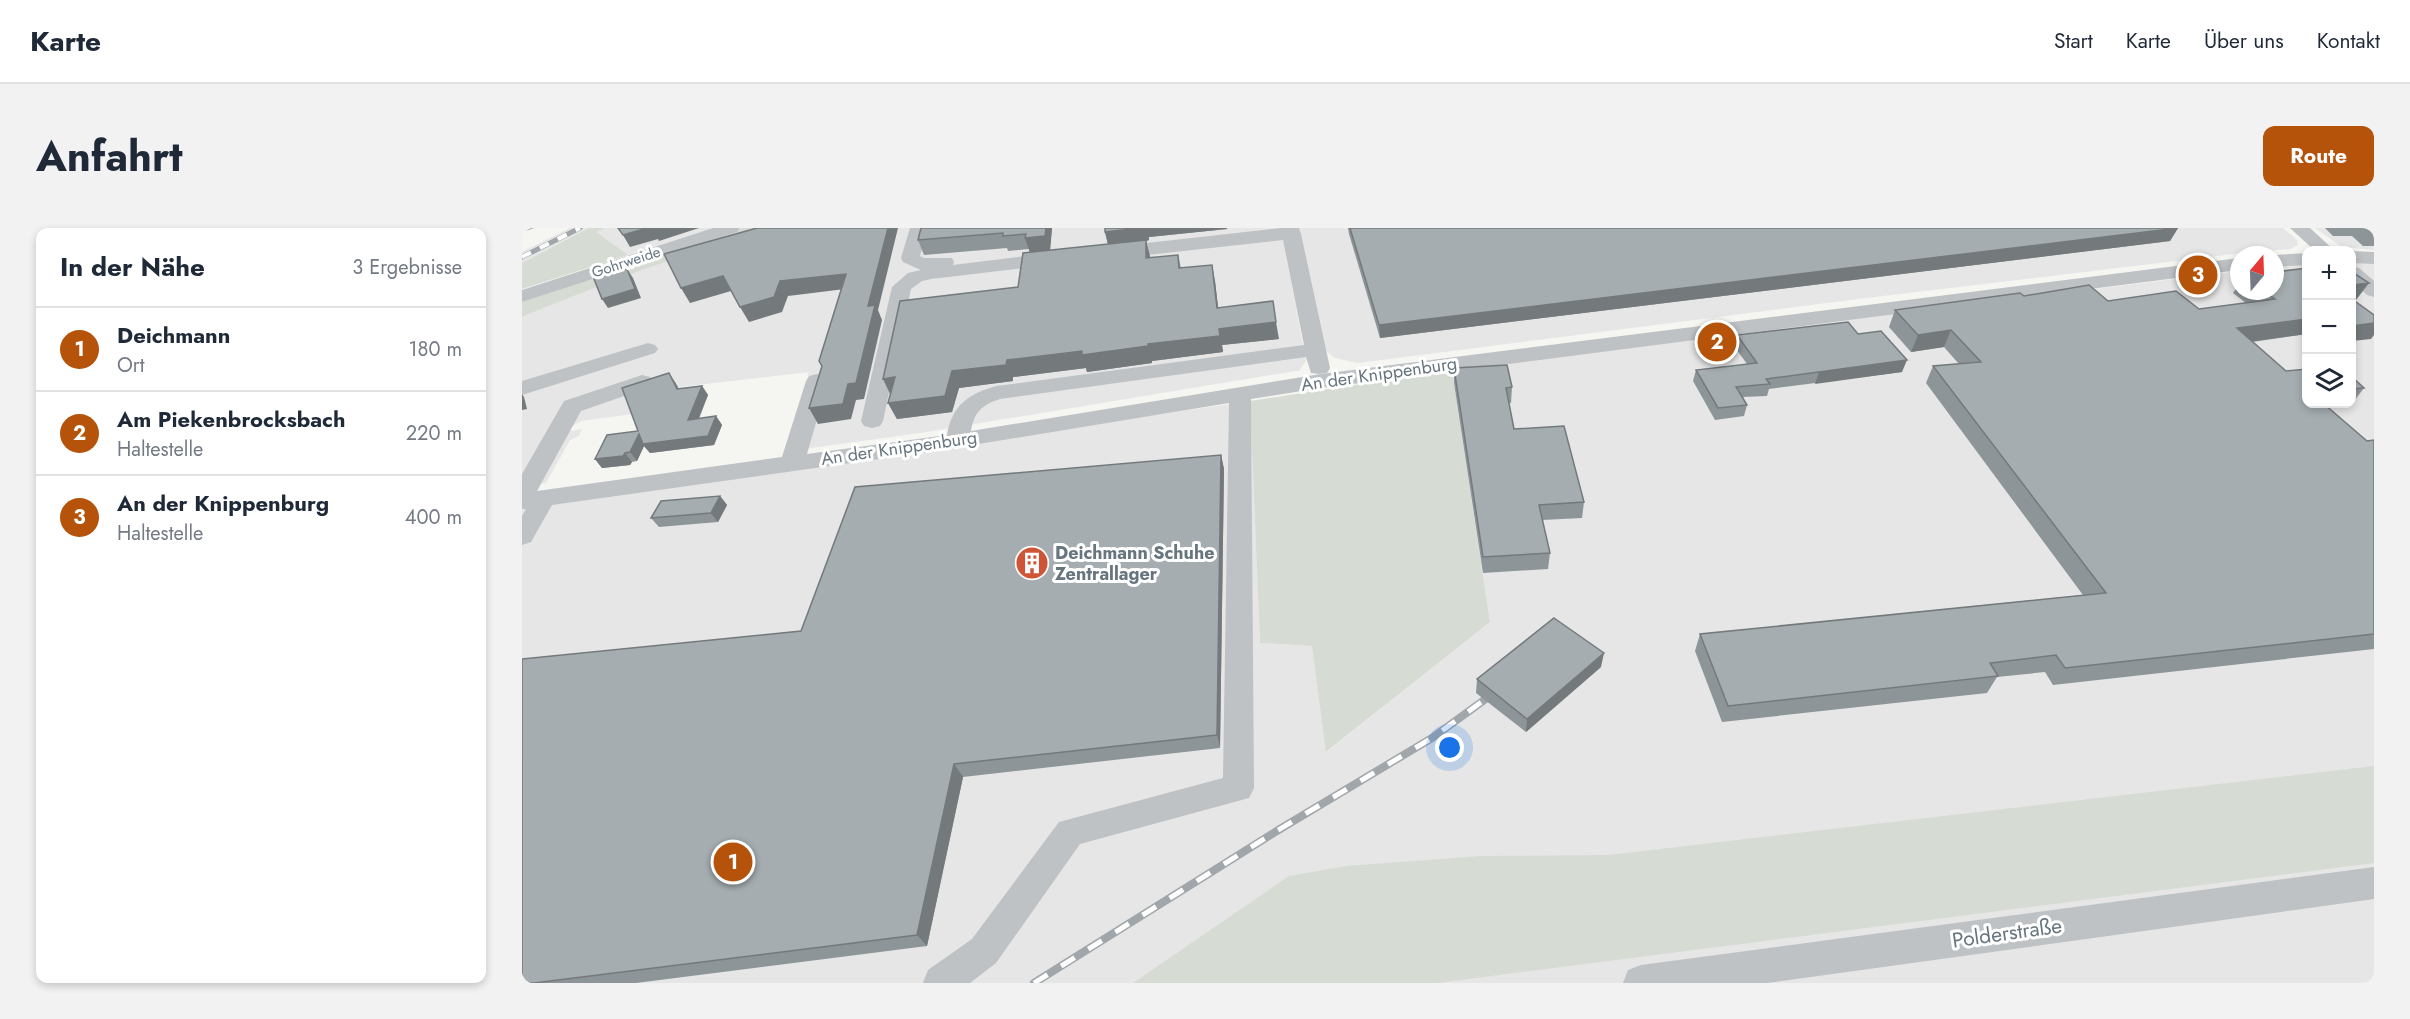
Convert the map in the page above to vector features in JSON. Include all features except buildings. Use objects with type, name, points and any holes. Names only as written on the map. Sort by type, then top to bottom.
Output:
[{"type":"street","name":"Gohrweide","points":[[522,296],[731,228]]},
{"type":"street","points":[[872,421],[902,287],[915,277],[931,273],[1072,253],[921,264],[910,258],[919,228]]},
{"type":"street","points":[[2299,228],[2320,246]]},
{"type":"street","points":[[1095,250],[1288,230],[1321,381]]},
{"type":"street","points":[[2356,257],[2374,258]]},
{"type":"street","points":[[2284,260],[2302,259]]},
{"type":"street","name":"An der Knippenburg","points":[[529,499],[958,440],[1321,381],[2230,265]]},
{"type":"street","points":[[2356,275],[2374,291]]},
{"type":"street","points":[[522,388],[648,349]]},
{"type":"street","points":[[958,440],[961,417],[964,412],[974,402],[997,393],[1315,350]]},
{"type":"street","points":[[792,464],[817,381]]},
{"type":"street","points":[[522,536],[538,510],[529,499],[572,406],[642,382]]},
{"type":"street","points":[[941,983],[984,951],[1070,832],[1238,788],[1240,394]]},
{"type":"street","name":"Polderstraße","points":[[1641,983],[2374,883]]},
{"type":"shaded area","points":[[570,228],[589,228],[522,263],[522,252]]},
{"type":"shaded area","points":[[589,228],[605,228],[596,232],[628,255],[522,289],[522,263]]},
{"type":"shaded area","points":[[605,228],[714,228],[628,255],[595,232]]},
{"type":"shaded area","points":[[742,228],[772,228],[646,269],[522,317],[522,302]]},
{"type":"shaded area","points":[[772,228],[1281,228],[1306,361],[1299,371],[920,433],[789,451],[811,376],[807,376],[809,372],[679,387],[670,409],[581,421],[570,427],[570,431],[582,429],[579,436],[570,440],[546,483],[522,486],[522,317],[609,281],[714,244]]},
{"type":"shaded area","points":[[1298,228],[2283,228],[2297,240],[2298,245],[2284,249],[2284,246],[2230,246],[2230,254],[1358,363],[1335,358],[1324,349]]},
{"type":"shaded area","points":[[2315,228],[2374,228],[2374,250],[2356,248],[2356,246],[2341,246]]},
{"type":"shaded area","points":[[2356,262],[2374,262],[2374,983],[522,983],[522,509],[1250,401],[1260,643],[1312,646],[1327,752],[1490,622],[1452,370],[2230,272],[2230,300],[2284,300],[2284,266],[2302,264],[2302,408],[2356,408]]},
{"type":"shaded area","points":[[1452,370],[1490,622],[1326,752],[1312,646],[1260,643],[1250,401]]},
{"type":"shaded area","points":[[2374,766],[2374,863],[1437,983],[1133,983],[1289,876],[1346,866],[1481,856],[1609,855]]},
{"type":"railway","points":[[522,257],[580,228]]},
{"type":"railway","points":[[1034,983],[1280,829],[1432,738],[1498,690]]},
{"type":"place","name":"An der Knippenburg","points":[[2198,275]]},
{"type":"place","name":"Am Piekenbrocksbach","points":[[1717,342]]},
{"type":"place","name":"Deichmann Schuhe Zentrallager","points":[[1032,563]]},
{"type":"place","name":"Deichmann","points":[[733,862]]}]
